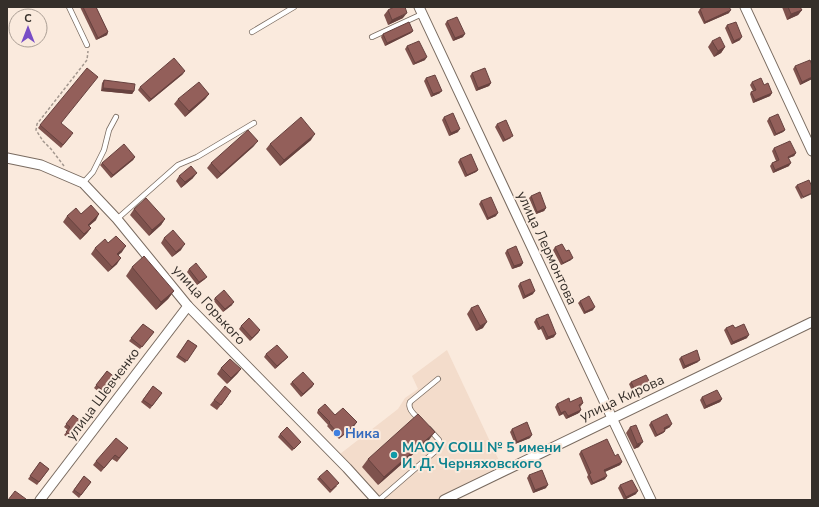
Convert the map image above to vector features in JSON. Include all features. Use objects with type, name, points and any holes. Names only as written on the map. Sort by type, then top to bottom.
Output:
[{"type":"street","points":[[745,7],[812,150]]},
{"type":"street","name":"улица Лермонтова","points":[[420,11],[651,500]]},
{"type":"street","name":"улица Горького","points":[[7,158],[41,165],[83,182],[117,219],[188,306],[347,468],[376,500]]},
{"type":"street","name":"улица Шевченко","points":[[40,500],[188,306]]},
{"type":"street","name":"улица Кирова","points":[[444,500],[812,322]]},
{"type":"lane","points":[[69,7],[87,45]]},
{"type":"lane","points":[[252,32],[294,7]]},
{"type":"lane","points":[[372,37],[420,11]]},
{"type":"lane","points":[[83,182],[93,172],[104,150],[109,130],[116,117]]},
{"type":"lane","points":[[117,219],[178,165],[197,156],[254,123]]},
{"type":"lane","points":[[379,500],[440,448],[439,440],[409,408],[410,402],[438,379]]},
{"type":"path","points":[[64,165],[52,149],[43,141],[36,130],[37,124],[87,60],[87,45]]},
{"type":"shaded area","points":[[447,350],[502,467],[438,500],[379,500],[340,454],[398,409],[405,398],[418,389],[412,376]]},
{"type":"building","points":[[83,7],[96,7],[108,32],[98,38]]},
{"type":"building","points":[[394,7],[405,7],[407,13],[392,20],[388,10]]},
{"type":"building","points":[[705,7],[729,7],[731,10],[705,22],[700,9]]},
{"type":"building","points":[[788,7],[800,7],[802,10],[791,14]]},
{"type":"building","points":[[457,17],[465,34],[455,38],[447,21]]},
{"type":"building","points":[[409,22],[413,31],[387,43],[383,34]]},
{"type":"building","points":[[736,22],[742,37],[734,41],[727,25]]},
{"type":"building","points":[[720,37],[725,47],[718,51],[712,41]]},
{"type":"building","points":[[419,41],[427,57],[415,63],[407,46]]},
{"type":"building","points":[[174,58],[185,71],[151,99],[140,87]]},
{"type":"building","points":[[810,60],[812,65],[812,77],[802,82],[795,66]]},
{"type":"building","points":[[87,68],[98,77],[61,123],[73,133],[63,145],[40,125]]},
{"type":"building","points":[[485,68],[491,83],[478,88],[472,73]]},
{"type":"building","points":[[435,75],[442,91],[433,94],[426,78]]},
{"type":"building","points":[[761,78],[764,85],[768,83],[772,93],[755,100],[751,92],[756,90],[752,82]]},
{"type":"building","points":[[104,80],[135,84],[134,91],[103,88]]},
{"type":"building","points":[[199,82],[209,94],[189,111],[178,99]]},
{"type":"building","points":[[453,113],[460,129],[451,133],[444,117]]},
{"type":"building","points":[[778,114],[785,130],[776,134],[769,118]]},
{"type":"building","points":[[301,117],[315,134],[284,160],[270,144]]},
{"type":"building","points":[[506,120],[513,136],[505,140],[497,124]]},
{"type":"building","points":[[248,130],[258,141],[221,174],[211,163]]},
{"type":"building","points":[[790,141],[796,153],[788,157],[791,163],[775,170],[772,163],[779,160],[774,148]]},
{"type":"building","points":[[124,144],[135,157],[113,175],[102,163]]},
{"type":"building","points":[[471,154],[478,170],[467,175],[460,159]]},
{"type":"building","points":[[191,166],[197,173],[185,182],[179,176]]},
{"type":"building","points":[[809,180],[812,187],[812,193],[803,197],[797,185]]},
{"type":"building","points":[[540,192],[546,208],[537,212],[531,196]]},
{"type":"building","points":[[491,197],[498,213],[488,218],[481,201]]},
{"type":"building","points":[[146,198],[165,219],[152,230],[134,209]]},
{"type":"building","points":[[91,205],[99,214],[88,225],[91,228],[84,234],[67,216],[76,208],[81,214]]},
{"type":"building","points":[[173,230],[185,244],[176,252],[164,238]]},
{"type":"building","points":[[116,236],[126,246],[117,254],[121,258],[112,267],[95,248],[105,239],[108,243]]},
{"type":"building","points":[[562,244],[566,251],[569,250],[573,258],[563,263],[555,247]]},
{"type":"building","points":[[516,246],[523,263],[514,266],[507,250]]},
{"type":"building","points":[[144,256],[174,291],[161,302],[132,267]]},
{"type":"building","points":[[196,263],[207,277],[199,282],[189,269]]},
{"type":"building","points":[[530,279],[535,291],[525,296],[520,283]]},
{"type":"building","points":[[224,290],[234,302],[225,309],[215,298]]},
{"type":"building","points":[[589,296],[595,307],[585,312],[580,301]]},
{"type":"building","points":[[478,305],[487,322],[480,326],[471,308]]},
{"type":"building","points":[[548,314],[556,334],[548,337],[543,326],[540,328],[536,319]]},
{"type":"building","points":[[249,318],[260,330],[252,338],[241,326]]},
{"type":"building","points":[[143,324],[154,332],[142,347],[131,338]]},
{"type":"building","points":[[744,324],[749,335],[733,342],[726,328],[733,325],[735,328]]},
{"type":"building","points":[[188,340],[197,346],[187,361],[178,355]]},
{"type":"building","points":[[277,345],[288,357],[277,366],[266,354]]},
{"type":"building","points":[[697,350],[700,360],[685,366],[681,357]]},
{"type":"building","points":[[230,359],[241,369],[231,378],[221,368]]},
{"type":"building","points":[[107,371],[117,379],[106,393],[96,385]]},
{"type":"building","points":[[303,372],[314,384],[303,394],[292,382]]},
{"type":"building","points":[[646,375],[650,383],[635,390],[631,382]]},
{"type":"building","points":[[153,386],[162,393],[152,406],[143,400]]},
{"type":"building","points":[[225,386],[231,391],[221,405],[214,400]]},
{"type":"building","points":[[717,390],[722,399],[706,406],[702,397]]},
{"type":"building","points":[[581,397],[583,403],[579,405],[581,410],[568,416],[565,411],[561,413],[557,404],[569,398],[570,402]]},
{"type":"building","points":[[325,404],[335,415],[343,408],[357,422],[341,437],[329,423],[330,422],[318,410]]},
{"type":"building","name":"МАОУ СОШ № 5 имени И. Д. Черняховского","points":[[418,414],[435,432],[384,477],[368,459]]},
{"type":"building","points":[[667,414],[672,424],[664,428],[665,431],[657,435],[651,422]]},
{"type":"building","points":[[73,415],[82,422],[72,436],[66,432],[70,427],[66,424]]},
{"type":"building","points":[[527,422],[532,435],[517,442],[512,429]]},
{"type":"building","points":[[636,425],[643,442],[637,444],[630,427]]},
{"type":"building","points":[[287,427],[301,442],[294,449],[280,434]]},
{"type":"building","points":[[116,438],[128,448],[119,458],[115,455],[104,468],[96,461]]},
{"type":"building","points":[[607,439],[615,456],[618,454],[622,462],[604,470],[607,476],[593,483],[589,474],[591,473],[581,451]]},
{"type":"building","points":[[40,462],[49,469],[39,482],[30,476]]},
{"type":"building","points":[[327,470],[339,483],[331,490],[319,477]]},
{"type":"building","points":[[542,470],[548,485],[535,490],[529,475]]},
{"type":"building","points":[[84,476],[91,482],[81,495],[74,490]]},
{"type":"building","points":[[632,480],[638,491],[626,497],[620,485]]},
{"type":"building","points":[[15,491],[26,499],[26,500],[8,500]]},
{"type":"place","name":"Ника","points":[[337,433]]},
{"type":"place","name":"МАОУ СОШ № 5 имени И. Д. Черняховского","points":[[394,455]]}]
